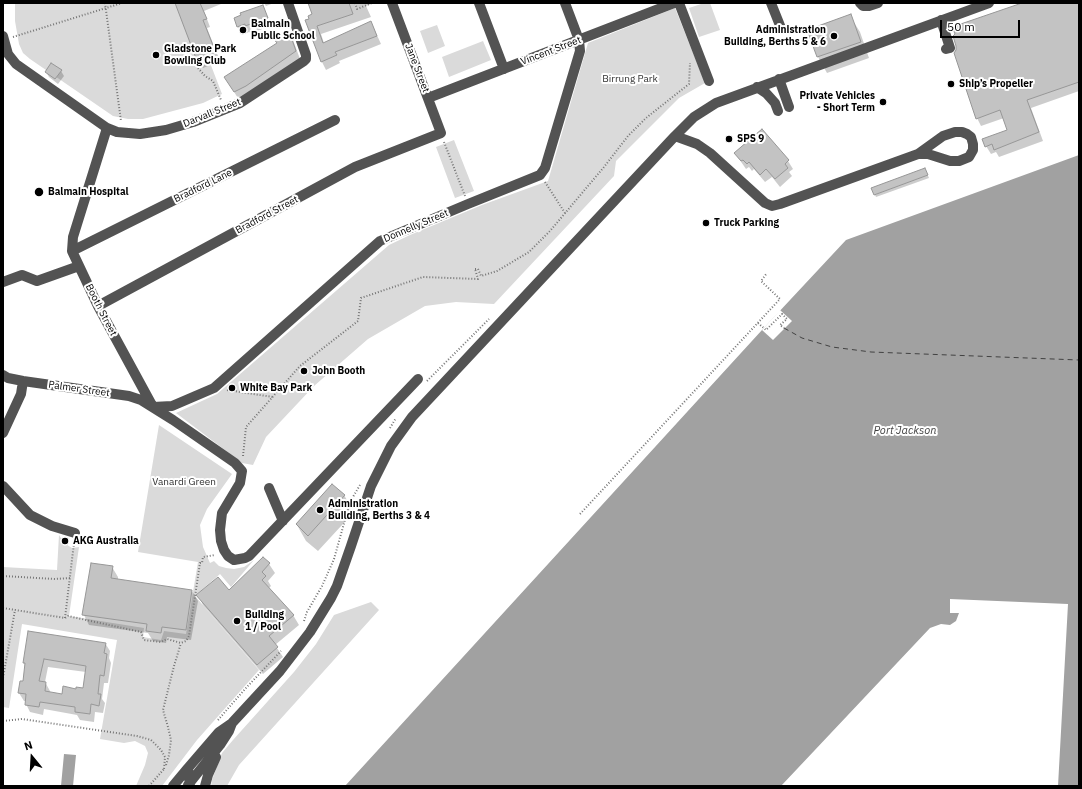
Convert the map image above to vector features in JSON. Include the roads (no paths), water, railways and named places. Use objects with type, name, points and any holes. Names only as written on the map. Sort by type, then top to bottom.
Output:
[{"type":"street","name":"Darvall Street","points":[[107,128],[124,134],[146,133],[166,130],[193,122],[240,102],[282,76],[306,59],[288,3]]},
{"type":"street","name":"Jane Street","points":[[392,3],[441,133]]},
{"type":"street","points":[[479,3],[504,69]]},
{"type":"street","points":[[565,3],[579,40]]},
{"type":"street","name":"Vincent Street","points":[[428,98],[674,3]]},
{"type":"street","points":[[679,3],[709,81]]},
{"type":"street","points":[[771,3],[781,28]]},
{"type":"street","points":[[860,3],[863,6],[878,3]]},
{"type":"street","points":[[173,786],[219,732],[232,724],[293,654],[310,632],[337,586],[371,486],[391,446],[412,417],[694,117],[716,103],[757,87],[989,3]]},
{"type":"street","points":[[942,20],[950,48],[946,50]]},
{"type":"street","points":[[6,38],[8,54],[16,64],[107,128],[73,237],[72,251]]},
{"type":"street","name":"Donnelly Street","points":[[153,407],[172,406],[214,388],[380,241],[540,175],[546,168],[580,51],[579,40]]},
{"type":"street","points":[[779,79],[789,107]]},
{"type":"street","points":[[757,87],[766,93],[775,103],[778,111]]},
{"type":"street","name":"Bradford Lane","points":[[72,251],[335,120]]},
{"type":"street","points":[[675,136],[697,144],[710,153],[765,203],[772,206],[918,154],[943,136],[955,132],[967,134],[973,144],[973,150],[969,157],[959,161],[950,161],[928,154],[918,154]]},
{"type":"street","name":"Bradford Street","points":[[98,306],[355,167],[441,133]]},
{"type":"street","name":"Booth Street","points":[[72,251],[98,306],[153,407],[235,463],[241,469],[242,476],[240,483],[222,513],[220,530],[221,541],[228,556],[234,560],[240,560],[249,556],[283,521]]},
{"type":"street","points":[[3,282],[22,275],[37,281],[79,266]]},
{"type":"street","name":"Palmer Street","points":[[3,375],[8,378],[23,381],[129,396],[141,400],[153,407]]},
{"type":"street","points":[[3,433],[21,394],[23,381]]},
{"type":"street","points":[[270,488],[283,521],[420,382]]},
{"type":"street","points":[[3,486],[30,515],[52,526],[75,533]]},
{"type":"street","points":[[189,785],[220,746],[232,724]]},
{"type":"street","points":[[205,786],[208,774],[220,746]]},
{"type":"street","points":[[188,768],[189,785]]},
{"type":"water","name":"Port Jackson","points":[[1079,155],[1079,786],[1058,786],[1068,604],[950,599],[950,613],[959,613],[956,621],[950,625],[941,624],[930,628],[781,786],[345,786],[846,240]]},
{"type":"water","points":[[64,754],[76,755],[73,786],[61,786]]},
{"type":"place","name":"Balmain Public School","points":[[243,30]]},
{"type":"place","name":"Administration Building, Berths 5 & 6","points":[[834,36]]},
{"type":"place","name":"Gladstone Park Bowling Club","points":[[156,55]]},
{"type":"place","name":"Ship’s Propeller","points":[[951,84]]},
{"type":"place","name":"Private Vehicles - Short Term","points":[[883,102]]},
{"type":"place","name":"SPS 9","points":[[729,139]]},
{"type":"place","name":"Balmain Hospital","points":[[39,192]]},
{"type":"place","name":"Truck Parking","points":[[706,223]]},
{"type":"place","name":"John Booth","points":[[304,371]]},
{"type":"place","name":"White Bay Park","points":[[232,388]]},
{"type":"place","name":"Administration Building, Berths 3 & 4","points":[[320,510]]},
{"type":"place","name":"AKG Australia","points":[[65,541]]},
{"type":"place","name":"Building 1 / Pool","points":[[237,621]]},
{"type":"park label","name":"Birrung Park","points":[[630,79]]},
{"type":"park label","name":"Vanardi Green","points":[[184,482]]}]
